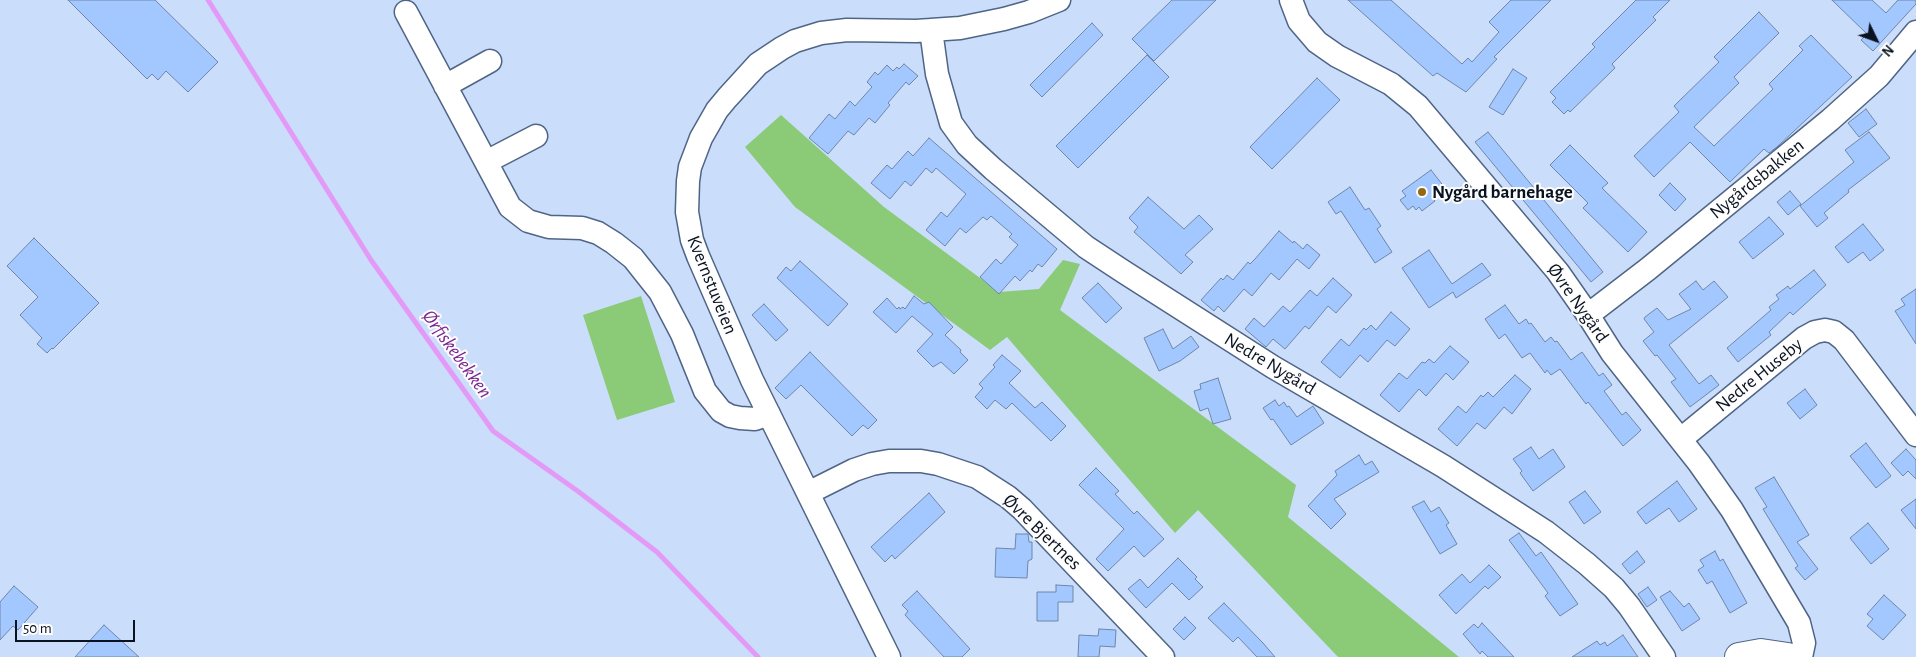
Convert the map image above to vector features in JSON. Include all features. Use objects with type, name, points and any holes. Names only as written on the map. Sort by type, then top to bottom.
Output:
[{"type":"main road","points":[[1739,657],[1761,653],[1788,657]]},
{"type":"street","name":"Kvernstuveien","points":[[889,657],[769,414],[692,240],[687,212],[688,181],[692,159],[701,138],[717,110],[736,86],[758,64],[789,44],[816,34],[848,30],[931,30],[986,23],[1029,12],[1059,0]]},
{"type":"street","name":"Øvre Nygård","points":[[1292,0],[1299,21],[1317,42],[1337,56],[1391,84],[1418,106],[1558,272],[1612,353],[1681,439],[1732,510],[1796,618],[1804,642],[1801,657]]},
{"type":"street","points":[[406,12],[510,208],[528,221],[550,227],[582,228],[598,232],[633,258],[660,292],[682,334],[706,391],[721,411],[730,416],[740,418],[755,418],[769,414]]},
{"type":"street","name":"Nedre Nygård","points":[[931,30],[937,74],[951,122],[967,145],[993,169],[1082,244],[1124,272],[1273,367],[1443,466],[1546,532],[1614,588],[1630,606],[1664,657]]},
{"type":"street","name":"Nygårdsbakken","points":[[1588,315],[1648,269],[1836,114],[1879,76],[1916,32]]},
{"type":"street","points":[[445,86],[490,61]]},
{"type":"street","points":[[486,162],[536,136]]},
{"type":"street","name":"Nedre Huseby","points":[[1681,439],[1804,338],[1815,332],[1825,330],[1834,332],[1844,340],[1916,435]]},
{"type":"street","name":"Øvre Bjertnes","points":[[808,493],[854,470],[889,461],[921,461],[938,464],[977,477],[1008,497],[1022,509],[1163,657]]},
{"type":"green space","points":[[781,115],[884,207],[999,292],[1039,289],[1063,260],[1080,264],[1060,310],[1296,485],[1288,517],[1459,657],[1338,657],[1198,510],[1175,533],[1007,337],[990,350],[795,207],[745,147]]},
{"type":"green space","points":[[641,296],[675,402],[617,420],[583,315]]},
{"type":"building","points":[[68,0],[155,0],[218,62],[188,92],[166,71],[158,80],[152,74],[147,79]]},
{"type":"building","points":[[1172,0],[1216,0],[1154,61],[1132,39]]},
{"type":"building","points":[[1348,0],[1391,0],[1462,64],[1468,58],[1472,62],[1499,32],[1489,22],[1511,0],[1551,0],[1494,57],[1497,59],[1466,92],[1437,73],[1433,76]]},
{"type":"building","points":[[1636,0],[1670,0],[1653,17],[1656,20],[1612,64],[1615,68],[1570,112],[1568,110],[1564,114],[1552,102],[1556,98],[1550,92],[1595,47],[1592,44]]},
{"type":"building","points":[[1832,0],[1872,0],[1886,13],[1898,0],[1916,0],[1916,4],[1873,51],[1861,40],[1867,34]]},
{"type":"building","points":[[1759,12],[1779,33],[1734,77],[1739,83],[1694,127],[1714,146],[1773,89],[1769,84],[1803,50],[1799,46],[1811,35],[1852,77],[1778,146],[1769,153],[1764,149],[1730,182],[1690,142],[1654,177],[1634,156],[1679,112],[1674,106],[1719,62],[1714,57]]},
{"type":"building","points":[[1092,23],[1103,35],[1042,97],[1030,85]]},
{"type":"building","points":[[1147,55],[1169,77],[1078,168],[1056,146]]},
{"type":"building","points":[[904,64],[918,76],[909,85],[906,82],[888,103],[890,105],[875,123],[869,118],[854,135],[848,131],[828,154],[809,138],[829,114],[835,119],[850,101],[855,106],[872,87],[867,82],[875,72],[878,75],[887,65],[893,71],[897,67],[899,69]]},
{"type":"building","points":[[1513,69],[1527,78],[1503,115],[1489,107]]},
{"type":"building","points":[[1317,78],[1340,100],[1272,169],[1250,147]]},
{"type":"building","points":[[1866,109],[1877,124],[1859,137],[1848,123]]},
{"type":"building","points":[[1488,132],[1603,272],[1591,282],[1475,142]]},
{"type":"building","points":[[1869,132],[1890,158],[1848,190],[1849,192],[1824,213],[1828,218],[1817,227],[1800,206],[1854,162],[1845,150]]},
{"type":"building","points":[[929,138],[1057,249],[1042,267],[1038,264],[1032,272],[1030,270],[1020,281],[1015,276],[999,294],[980,277],[996,259],[1001,264],[1018,245],[1009,237],[1012,234],[991,216],[987,220],[983,217],[966,233],[960,228],[945,246],[926,230],[941,212],[947,217],[966,194],[936,168],[932,173],[926,168],[911,186],[905,181],[890,199],[871,183],[887,165],[892,169],[908,151],[913,156]]},
{"type":"building","points":[[1570,145],[1608,183],[1602,188],[1647,232],[1628,252],[1583,208],[1588,203],[1550,165]]},
{"type":"building","points":[[1431,170],[1445,188],[1433,197],[1435,201],[1422,211],[1419,207],[1416,210],[1413,206],[1408,210],[1400,200],[1406,196],[1402,191]]},
{"type":"building","points":[[1670,183],[1686,199],[1675,211],[1659,195]]},
{"type":"building","points":[[1350,187],[1365,210],[1369,208],[1381,226],[1377,229],[1392,252],[1375,263],[1341,211],[1336,214],[1328,202]]},
{"type":"building","points":[[1790,191],[1801,204],[1788,215],[1777,202]]},
{"type":"building","points":[[1148,197],[1184,229],[1199,215],[1213,229],[1185,255],[1193,262],[1181,274],[1134,232],[1138,227],[1129,218]]},
{"type":"building","points":[[1769,217],[1784,234],[1753,259],[1739,242]]},
{"type":"building","points":[[1863,224],[1884,250],[1870,261],[1863,252],[1848,263],[1835,247]]},
{"type":"building","points":[[1279,231],[1303,249],[1307,244],[1320,255],[1309,269],[1297,259],[1279,280],[1271,273],[1252,296],[1244,289],[1224,312],[1218,306],[1214,311],[1201,300],[1221,278],[1223,280],[1227,275],[1233,280],[1248,262],[1250,264],[1255,259]]},
{"type":"building","points":[[34,238],[99,303],[47,353],[37,344],[42,338],[20,315],[38,297],[7,266]]},
{"type":"building","points":[[1429,250],[1452,284],[1482,263],[1491,275],[1456,298],[1453,292],[1429,308],[1402,268]]},
{"type":"building","points":[[800,261],[848,304],[828,326],[777,278],[786,267],[791,271]]},
{"type":"building","points":[[1814,270],[1826,285],[1793,315],[1790,312],[1769,332],[1771,335],[1738,362],[1727,348],[1771,310],[1769,307],[1779,299],[1776,295],[1788,286],[1790,289]]},
{"type":"building","points":[[1333,278],[1352,295],[1336,313],[1328,306],[1309,329],[1305,326],[1285,349],[1273,339],[1266,347],[1245,329],[1254,318],[1264,327],[1283,306],[1290,312],[1310,290],[1317,296]]},
{"type":"building","points":[[1696,281],[1703,290],[1714,281],[1728,297],[1669,345],[1699,384],[1711,375],[1719,385],[1690,407],[1671,382],[1676,379],[1643,341],[1654,332],[1644,319],[1657,308],[1668,320],[1691,309],[1679,294]]},
{"type":"building","points":[[1098,283],[1122,308],[1106,323],[1082,298]]},
{"type":"building","points":[[1916,289],[1916,344],[1895,311],[1905,305],[1901,299]]},
{"type":"building","points":[[914,296],[924,304],[929,302],[953,327],[945,335],[961,350],[960,352],[968,360],[954,374],[941,362],[933,367],[917,351],[933,334],[912,316],[896,333],[873,312],[887,298],[897,309],[903,307],[905,309]]},
{"type":"building","points":[[764,304],[788,330],[776,341],[752,315]]},
{"type":"building","points":[[1505,305],[1519,324],[1526,319],[1529,324],[1531,323],[1545,342],[1551,337],[1555,342],[1557,341],[1571,360],[1582,352],[1599,376],[1603,373],[1612,385],[1604,391],[1622,415],[1626,412],[1641,430],[1623,446],[1588,402],[1586,404],[1560,369],[1551,375],[1547,370],[1545,373],[1530,353],[1522,358],[1505,334],[1499,339],[1485,319]]},
{"type":"building","points":[[1391,312],[1410,329],[1395,346],[1387,340],[1368,362],[1360,355],[1340,378],[1321,362],[1341,339],[1349,346],[1364,328],[1366,330],[1371,325],[1376,330]]},
{"type":"building","points":[[1163,329],[1173,349],[1191,336],[1199,347],[1180,361],[1159,371],[1144,338]]},
{"type":"building","points":[[1450,346],[1469,362],[1453,380],[1446,373],[1426,396],[1419,389],[1399,412],[1380,395],[1399,373],[1407,379],[1422,362],[1425,363],[1429,359],[1434,363]]},
{"type":"building","points":[[810,352],[877,420],[868,429],[863,425],[852,436],[801,385],[786,399],[775,388]]},
{"type":"building","points":[[1002,355],[1021,371],[1009,383],[1035,408],[1042,402],[1066,426],[1051,441],[1012,403],[1006,409],[995,400],[987,409],[975,397],[983,388],[979,384],[995,367],[993,365]]},
{"type":"building","points":[[1515,375],[1531,389],[1512,414],[1504,407],[1485,429],[1477,423],[1457,446],[1438,429],[1458,406],[1466,413],[1481,395],[1483,397],[1488,392],[1493,397]]},
{"type":"building","points":[[1218,378],[1231,419],[1213,424],[1208,408],[1200,411],[1194,391],[1201,389],[1200,384]]},
{"type":"building","points":[[1805,389],[1817,405],[1800,419],[1787,403]]},
{"type":"building","points":[[1275,400],[1279,406],[1284,402],[1297,417],[1313,406],[1324,423],[1291,445],[1263,408]]},
{"type":"building","points":[[1866,443],[1891,476],[1876,488],[1850,456]]},
{"type":"building","points":[[1531,447],[1539,459],[1553,449],[1565,467],[1533,491],[1513,459]]},
{"type":"building","points":[[1906,449],[1916,460],[1916,479],[1908,471],[1903,476],[1891,463]]},
{"type":"building","points":[[1359,455],[1365,465],[1372,461],[1379,472],[1334,499],[1346,514],[1331,529],[1308,506],[1337,475],[1335,471]]},
{"type":"building","points":[[1096,468],[1119,491],[1115,494],[1134,514],[1137,511],[1164,539],[1144,557],[1134,546],[1108,571],[1096,559],[1124,529],[1079,485]]},
{"type":"building","points":[[1774,477],[1809,535],[1797,542],[1818,569],[1805,580],[1795,568],[1798,566],[1763,509],[1767,507],[1755,488]]},
{"type":"building","points":[[1677,481],[1697,509],[1679,522],[1669,508],[1646,524],[1637,512]]},
{"type":"building","points":[[1585,491],[1601,512],[1584,524],[1569,502]]},
{"type":"building","points":[[929,493],[945,512],[895,559],[892,555],[885,562],[871,547]]},
{"type":"building","points":[[1916,499],[1916,529],[1901,510]]},
{"type":"building","points":[[1424,501],[1431,512],[1439,507],[1449,523],[1446,525],[1457,544],[1440,554],[1412,507]]},
{"type":"building","points":[[1868,523],[1889,549],[1871,564],[1850,538]]},
{"type":"building","points":[[1519,533],[1536,556],[1541,552],[1578,604],[1560,616],[1545,596],[1548,593],[1509,540]]},
{"type":"building","points":[[1016,534],[1028,534],[1029,542],[1032,542],[1032,559],[1028,561],[1027,578],[995,577],[996,548],[1015,549]]},
{"type":"building","points":[[1637,551],[1645,562],[1630,574],[1622,564]]},
{"type":"building","points":[[1715,551],[1720,561],[1723,559],[1747,603],[1730,613],[1712,581],[1707,584],[1698,570],[1704,566],[1700,560]]},
{"type":"building","points":[[1178,558],[1197,577],[1195,579],[1203,587],[1189,600],[1172,583],[1146,608],[1128,589],[1140,579],[1148,588]]},
{"type":"building","points":[[1489,565],[1501,577],[1488,589],[1485,586],[1456,614],[1439,595],[1462,574],[1470,583]]},
{"type":"building","points":[[1056,585],[1073,586],[1073,602],[1058,602],[1058,621],[1037,621],[1037,592],[1056,592]]},
{"type":"building","points":[[14,586],[38,607],[18,630],[13,626],[0,640],[0,602]]},
{"type":"building","points":[[1648,587],[1657,600],[1647,607],[1638,594]]},
{"type":"building","points":[[917,591],[970,649],[962,657],[944,657],[905,615],[908,611],[902,605]]},
{"type":"building","points":[[1670,591],[1684,607],[1689,603],[1700,619],[1682,631],[1660,597]]},
{"type":"building","points":[[1884,595],[1906,615],[1883,640],[1867,626],[1873,619],[1867,614]]},
{"type":"building","points":[[1224,603],[1275,657],[1257,657],[1238,637],[1233,642],[1208,618]]},
{"type":"building","points":[[1185,617],[1196,628],[1184,640],[1173,629]]},
{"type":"building","points":[[1482,623],[1514,657],[1488,657],[1482,651],[1480,654],[1463,634],[1474,624],[1478,628]]},
{"type":"building","points":[[104,625],[139,657],[75,657]]},
{"type":"building","points":[[1099,629],[1116,630],[1115,647],[1100,646],[1099,657],[1078,657],[1079,635],[1098,636]]},
{"type":"building","points":[[1623,635],[1638,657],[1572,657],[1597,641],[1600,645],[1605,642],[1607,646]]},
{"type":"waterway","name":"Ørfiskebekken","points":[[208,0],[371,260],[493,431],[579,492],[657,552],[758,657]]},
{"type":"place","name":"Nygård barnehage","points":[[1422,192]]}]
